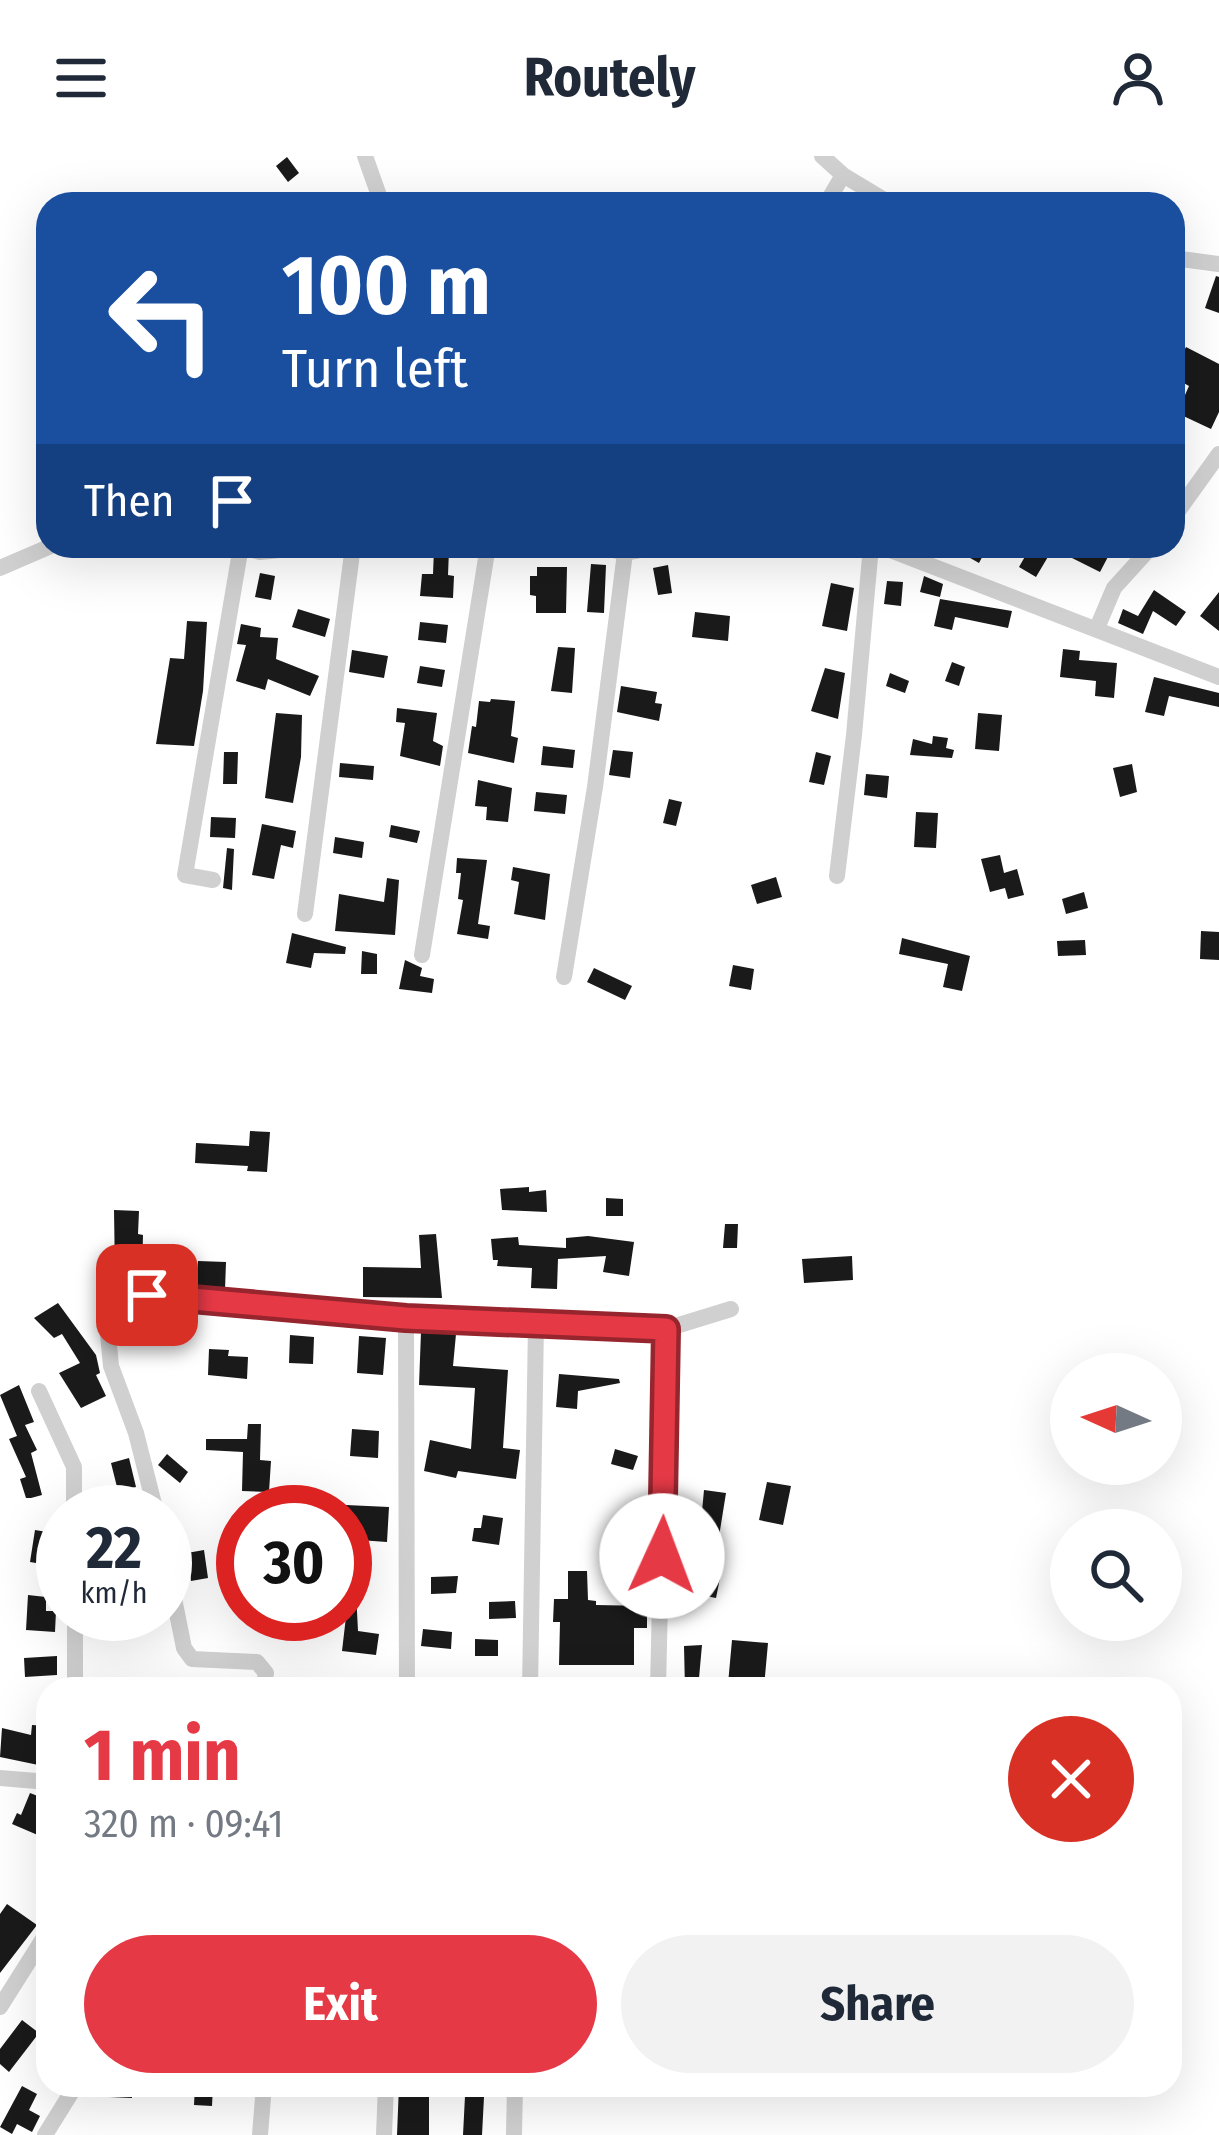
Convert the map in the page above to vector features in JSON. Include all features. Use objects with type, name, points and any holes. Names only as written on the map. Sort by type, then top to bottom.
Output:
[{"type":"street","points":[[365,156],[378,192]]},
{"type":"street","points":[[822,156],[870,192]]},
{"type":"street","points":[[833,192],[843,176]]},
{"type":"street","points":[[1185,260],[1219,264]]},
{"type":"street","points":[[1185,501],[1219,454]]},
{"type":"street","points":[[0,568],[36,552]]},
{"type":"street","points":[[213,880],[185,875],[238,558]]},
{"type":"street","points":[[305,914],[351,558]]},
{"type":"street","points":[[422,955],[486,558]]},
{"type":"street","points":[[564,977],[624,558]]},
{"type":"street","points":[[836,876],[874,558]]},
{"type":"street","points":[[907,558],[1219,677]]},
{"type":"street","points":[[1097,628],[1114,588],[1140,558]]},
{"type":"street","points":[[149,1485],[111,1366],[104,1292],[406,1318],[666,1329],[731,1310]]},
{"type":"street","points":[[406,1318],[407,1677]]},
{"type":"street","points":[[530,1677],[536,1324]]},
{"type":"street","points":[[658,1677],[666,1329]]},
{"type":"street","points":[[39,1391],[74,1467],[74,1485]]},
{"type":"street","points":[[75,1641],[75,1677]]},
{"type":"street","points":[[183,1641],[192,1659],[257,1662],[265,1677]]},
{"type":"street","points":[[2,1783],[36,1783]]},
{"type":"street","points":[[0,2007],[36,1950]]},
{"type":"street","points":[[45,2135],[69,2097]]},
{"type":"street","points":[[260,2135],[263,2097]]},
{"type":"street","points":[[384,2135],[386,2097]]},
{"type":"street","points":[[514,2135],[515,2097]]},
{"type":"building","points":[[287,157],[299,173],[288,182],[276,166]]},
{"type":"building","points":[[1219,277],[1219,313],[1205,308]]},
{"type":"building","points":[[1185,349],[1219,364],[1219,412],[1211,429],[1185,417],[1189,386],[1185,384]]},
{"type":"building","points":[[434,558],[449,558],[453,598],[420,596],[422,574],[433,574]]},
{"type":"building","points":[[1024,558],[1047,558],[1036,577],[1019,567]]},
{"type":"building","points":[[1072,558],[1107,558],[1100,572]]},
{"type":"building","points":[[591,564],[606,565],[604,613],[587,612]]},
{"type":"building","points":[[668,565],[672,593],[658,595],[653,568]]},
{"type":"building","points":[[537,567],[567,567],[566,613],[536,613],[530,576],[537,576]]},
{"type":"building","points":[[260,573],[275,576],[271,600],[255,597]]},
{"type":"building","points":[[924,576],[943,584],[940,597],[920,592]]},
{"type":"building","points":[[887,581],[903,582],[901,606],[884,604]]},
{"type":"building","points":[[831,583],[854,588],[847,631],[822,626]]},
{"type":"building","points":[[1154,590],[1186,612],[1176,626],[1153,611],[1143,634],[1118,623],[1123,609],[1138,616]]},
{"type":"building","points":[[1219,592],[1219,631],[1200,616]]},
{"type":"building","points":[[940,599],[1012,611],[1008,628],[955,617],[952,630],[934,626]]},
{"type":"building","points":[[298,609],[330,619],[325,637],[292,627]]},
{"type":"building","points":[[695,612],[730,616],[728,641],[692,637]]},
{"type":"building","points":[[187,621],[207,622],[194,746],[156,744],[170,658],[184,659]]},
{"type":"building","points":[[420,622],[448,625],[446,643],[418,640]]},
{"type":"building","points":[[241,624],[261,628],[260,637],[278,638],[276,659],[319,676],[310,696],[268,679],[265,690],[236,681],[246,645],[237,644]]},
{"type":"building","points":[[558,647],[575,648],[572,693],[551,691]]},
{"type":"building","points":[[1063,649],[1080,651],[1079,660],[1117,663],[1114,698],[1095,696],[1096,681],[1060,677]]},
{"type":"building","points":[[352,650],[388,656],[384,678],[349,672]]},
{"type":"building","points":[[952,662],[965,667],[959,686],[945,681]]},
{"type":"building","points":[[420,666],[445,670],[442,687],[417,683]]},
{"type":"building","points":[[825,668],[845,673],[838,719],[811,711]]},
{"type":"building","points":[[890,673],[909,681],[905,693],[886,686]]},
{"type":"building","points":[[1154,677],[1219,693],[1219,707],[1169,696],[1164,716],[1145,712]]},
{"type":"building","points":[[621,686],[657,692],[655,703],[662,704],[659,721],[617,712]]},
{"type":"building","points":[[479,701],[515,701],[514,763],[468,753]]},
{"type":"building","points":[[397,708],[437,713],[433,741],[443,746],[440,766],[400,756],[405,723],[396,722]]},
{"type":"building","points":[[276,713],[302,715],[293,803],[265,798]]},
{"type":"building","points":[[978,713],[1002,715],[999,751],[975,749]]},
{"type":"building","points":[[933,736],[948,738],[946,748],[954,750],[952,758],[910,755],[913,739],[932,744]]},
{"type":"building","points":[[543,746],[575,750],[573,768],[541,765]]},
{"type":"building","points":[[613,750],[633,752],[630,778],[609,775]]},
{"type":"building","points":[[224,752],[238,752],[237,784],[223,784]]},
{"type":"building","points":[[816,752],[831,756],[824,785],[809,782]]},
{"type":"building","points":[[340,763],[374,766],[373,780],[339,777]]},
{"type":"building","points":[[1132,764],[1137,792],[1120,797],[1113,768]]},
{"type":"building","points":[[866,774],[889,776],[887,798],[864,795]]},
{"type":"building","points":[[478,780],[512,788],[508,822],[486,820],[487,807],[475,806]]},
{"type":"building","points":[[536,792],[567,795],[565,814],[534,811]]},
{"type":"building","points":[[669,799],[682,802],[676,826],[663,823]]},
{"type":"building","points":[[916,812],[938,813],[936,848],[914,847]]},
{"type":"building","points":[[211,817],[236,818],[235,838],[210,837]]},
{"type":"building","points":[[262,824],[296,831],[293,848],[281,845],[274,879],[252,875]]},
{"type":"building","points":[[391,825],[420,831],[417,843],[389,837]]},
{"type":"building","points":[[335,837],[364,842],[362,858],[333,853]]},
{"type":"building","points":[[227,848],[234,849],[232,890],[223,888]]},
{"type":"building","points":[[1000,855],[1004,873],[1017,869],[1024,895],[1008,899],[1005,888],[990,892],[981,859]]},
{"type":"building","points":[[457,858],[487,860],[478,924],[490,926],[488,939],[457,934],[463,900],[458,899],[461,873],[456,873]]},
{"type":"building","points":[[513,867],[550,874],[545,920],[514,914],[519,882],[511,880]]},
{"type":"building","points":[[776,877],[782,897],[757,904],[751,885]]},
{"type":"building","points":[[387,878],[399,880],[395,935],[335,931],[339,894],[384,902]]},
{"type":"building","points":[[1084,892],[1088,908],[1066,914],[1062,899]]},
{"type":"building","points":[[1201,931],[1219,932],[1219,960],[1200,959]]},
{"type":"building","points":[[292,933],[346,947],[345,954],[314,953],[311,968],[286,963]]},
{"type":"building","points":[[902,938],[970,956],[962,991],[943,987],[948,964],[899,954]]},
{"type":"building","points":[[1085,940],[1086,955],[1058,956],[1057,941]]},
{"type":"building","points":[[362,951],[377,954],[377,974],[361,974]]},
{"type":"building","points":[[405,960],[422,968],[420,976],[434,979],[432,993],[399,989]]},
{"type":"building","points":[[733,965],[754,969],[751,990],[729,986]]},
{"type":"building","points":[[594,968],[632,986],[625,1000],[587,982]]},
{"type":"building","points":[[250,1131],[270,1132],[267,1172],[195,1163],[196,1143],[249,1146]]},
{"type":"building","points":[[529,1187],[529,1192],[546,1190],[547,1212],[502,1210],[500,1189]]},
{"type":"building","points":[[606,1198],[623,1199],[623,1216],[606,1216]]},
{"type":"building","points":[[114,1210],[139,1211],[142,1276],[115,1276]]},
{"type":"building","points":[[725,1224],[738,1224],[737,1248],[723,1248]]},
{"type":"building","points":[[436,1234],[442,1298],[363,1297],[363,1267],[421,1268],[419,1235]]},
{"type":"building","points":[[518,1237],[519,1245],[566,1248],[566,1238],[634,1242],[629,1276],[603,1272],[606,1256],[558,1259],[557,1289],[531,1288],[532,1268],[497,1266],[498,1260],[493,1260],[491,1239]]},
{"type":"building","points":[[852,1256],[853,1280],[804,1283],[802,1259]]},
{"type":"building","points":[[198,1261],[226,1262],[225,1290],[197,1288]]},
{"type":"building","points":[[58,1303],[96,1355],[100,1373],[96,1375],[106,1396],[81,1408],[59,1373],[80,1363],[62,1334],[54,1338],[34,1318]]},
{"type":"building","points":[[421,1332],[456,1334],[453,1366],[508,1370],[503,1448],[520,1450],[516,1479],[458,1471],[456,1478],[424,1471],[430,1440],[471,1449],[475,1388],[419,1385]]},
{"type":"building","points":[[290,1335],[314,1337],[313,1364],[289,1363]]},
{"type":"building","points":[[359,1336],[386,1338],[383,1375],[357,1373]]},
{"type":"building","points":[[209,1349],[248,1357],[247,1379],[208,1375]]},
{"type":"building","points":[[559,1374],[619,1379],[620,1383],[578,1391],[577,1409],[556,1407]]},
{"type":"building","points":[[19,1385],[34,1422],[25,1425],[37,1450],[31,1453],[39,1485],[36,1497],[26,1498],[20,1479],[26,1477],[9,1439],[17,1436],[0,1395]]},
{"type":"building","points":[[248,1424],[261,1424],[260,1460],[271,1461],[269,1485],[242,1485],[243,1452],[206,1450],[206,1439],[247,1439]]},
{"type":"building","points":[[352,1429],[379,1431],[378,1458],[350,1456]]},
{"type":"building","points":[[615,1449],[638,1456],[633,1470],[611,1464]]},
{"type":"building","points":[[167,1454],[188,1472],[180,1483],[158,1465]]},
{"type":"building","points":[[129,1458],[136,1485],[116,1485],[111,1463]]},
{"type":"building","points":[[767,1482],[791,1486],[783,1525],[759,1520]]},
{"type":"building","points":[[704,1490],[726,1493],[717,1549],[681,1541],[686,1518],[701,1522]]},
{"type":"building","points":[[372,1506],[389,1507],[387,1542],[372,1541]]},
{"type":"building","points":[[483,1515],[503,1518],[499,1545],[472,1541]]},
{"type":"building","points":[[35,1530],[36,1530],[36,1563],[30,1562]]},
{"type":"building","points":[[204,1550],[208,1578],[192,1581],[192,1552]]},
{"type":"building","points":[[685,1566],[721,1573],[716,1598],[680,1591]]},
{"type":"building","points":[[568,1571],[587,1571],[588,1600],[596,1605],[647,1606],[647,1628],[634,1628],[634,1665],[559,1665],[560,1622],[553,1622],[554,1599],[568,1599]]},
{"type":"building","points":[[458,1576],[456,1593],[431,1594],[431,1577]]},
{"type":"building","points":[[28,1595],[36,1596],[36,1631],[26,1630]]},
{"type":"building","points":[[515,1601],[516,1618],[489,1619],[489,1602]]},
{"type":"building","points":[[423,1629],[452,1632],[451,1649],[421,1646]]},
{"type":"building","points":[[372,1633],[379,1634],[376,1655],[342,1651],[343,1641],[372,1641]]},
{"type":"building","points":[[475,1639],[498,1640],[498,1656],[475,1656]]},
{"type":"building","points":[[732,1640],[768,1643],[765,1677],[729,1677]]},
{"type":"building","points":[[702,1645],[699,1677],[685,1677],[684,1646]]},
{"type":"building","points":[[57,1656],[57,1675],[25,1677],[24,1658]]},
{"type":"building","points":[[32,1725],[36,1725],[36,1764],[0,1757],[2,1728],[31,1735]]},
{"type":"building","points":[[30,1793],[36,1795],[36,1834],[12,1824],[17,1813],[21,1815]]},
{"type":"building","points":[[7,1904],[36,1926],[0,1973],[0,1914]]},
{"type":"building","points":[[22,2020],[36,2031],[9,2072],[0,2064],[0,2049]]},
{"type":"building","points":[[22,2086],[36,2093],[29,2110],[40,2116],[32,2132],[17,2124],[12,2134],[0,2127]]},
{"type":"building","points":[[194,2097],[212,2097],[212,2106],[194,2105]]},
{"type":"building","points":[[399,2097],[429,2097],[429,2135],[397,2135]]},
{"type":"building","points":[[465,2097],[484,2097],[482,2135],[463,2135]]},
{"type":"route","points":[[147,1295],[406,1318],[666,1329],[662,1556]]}]
